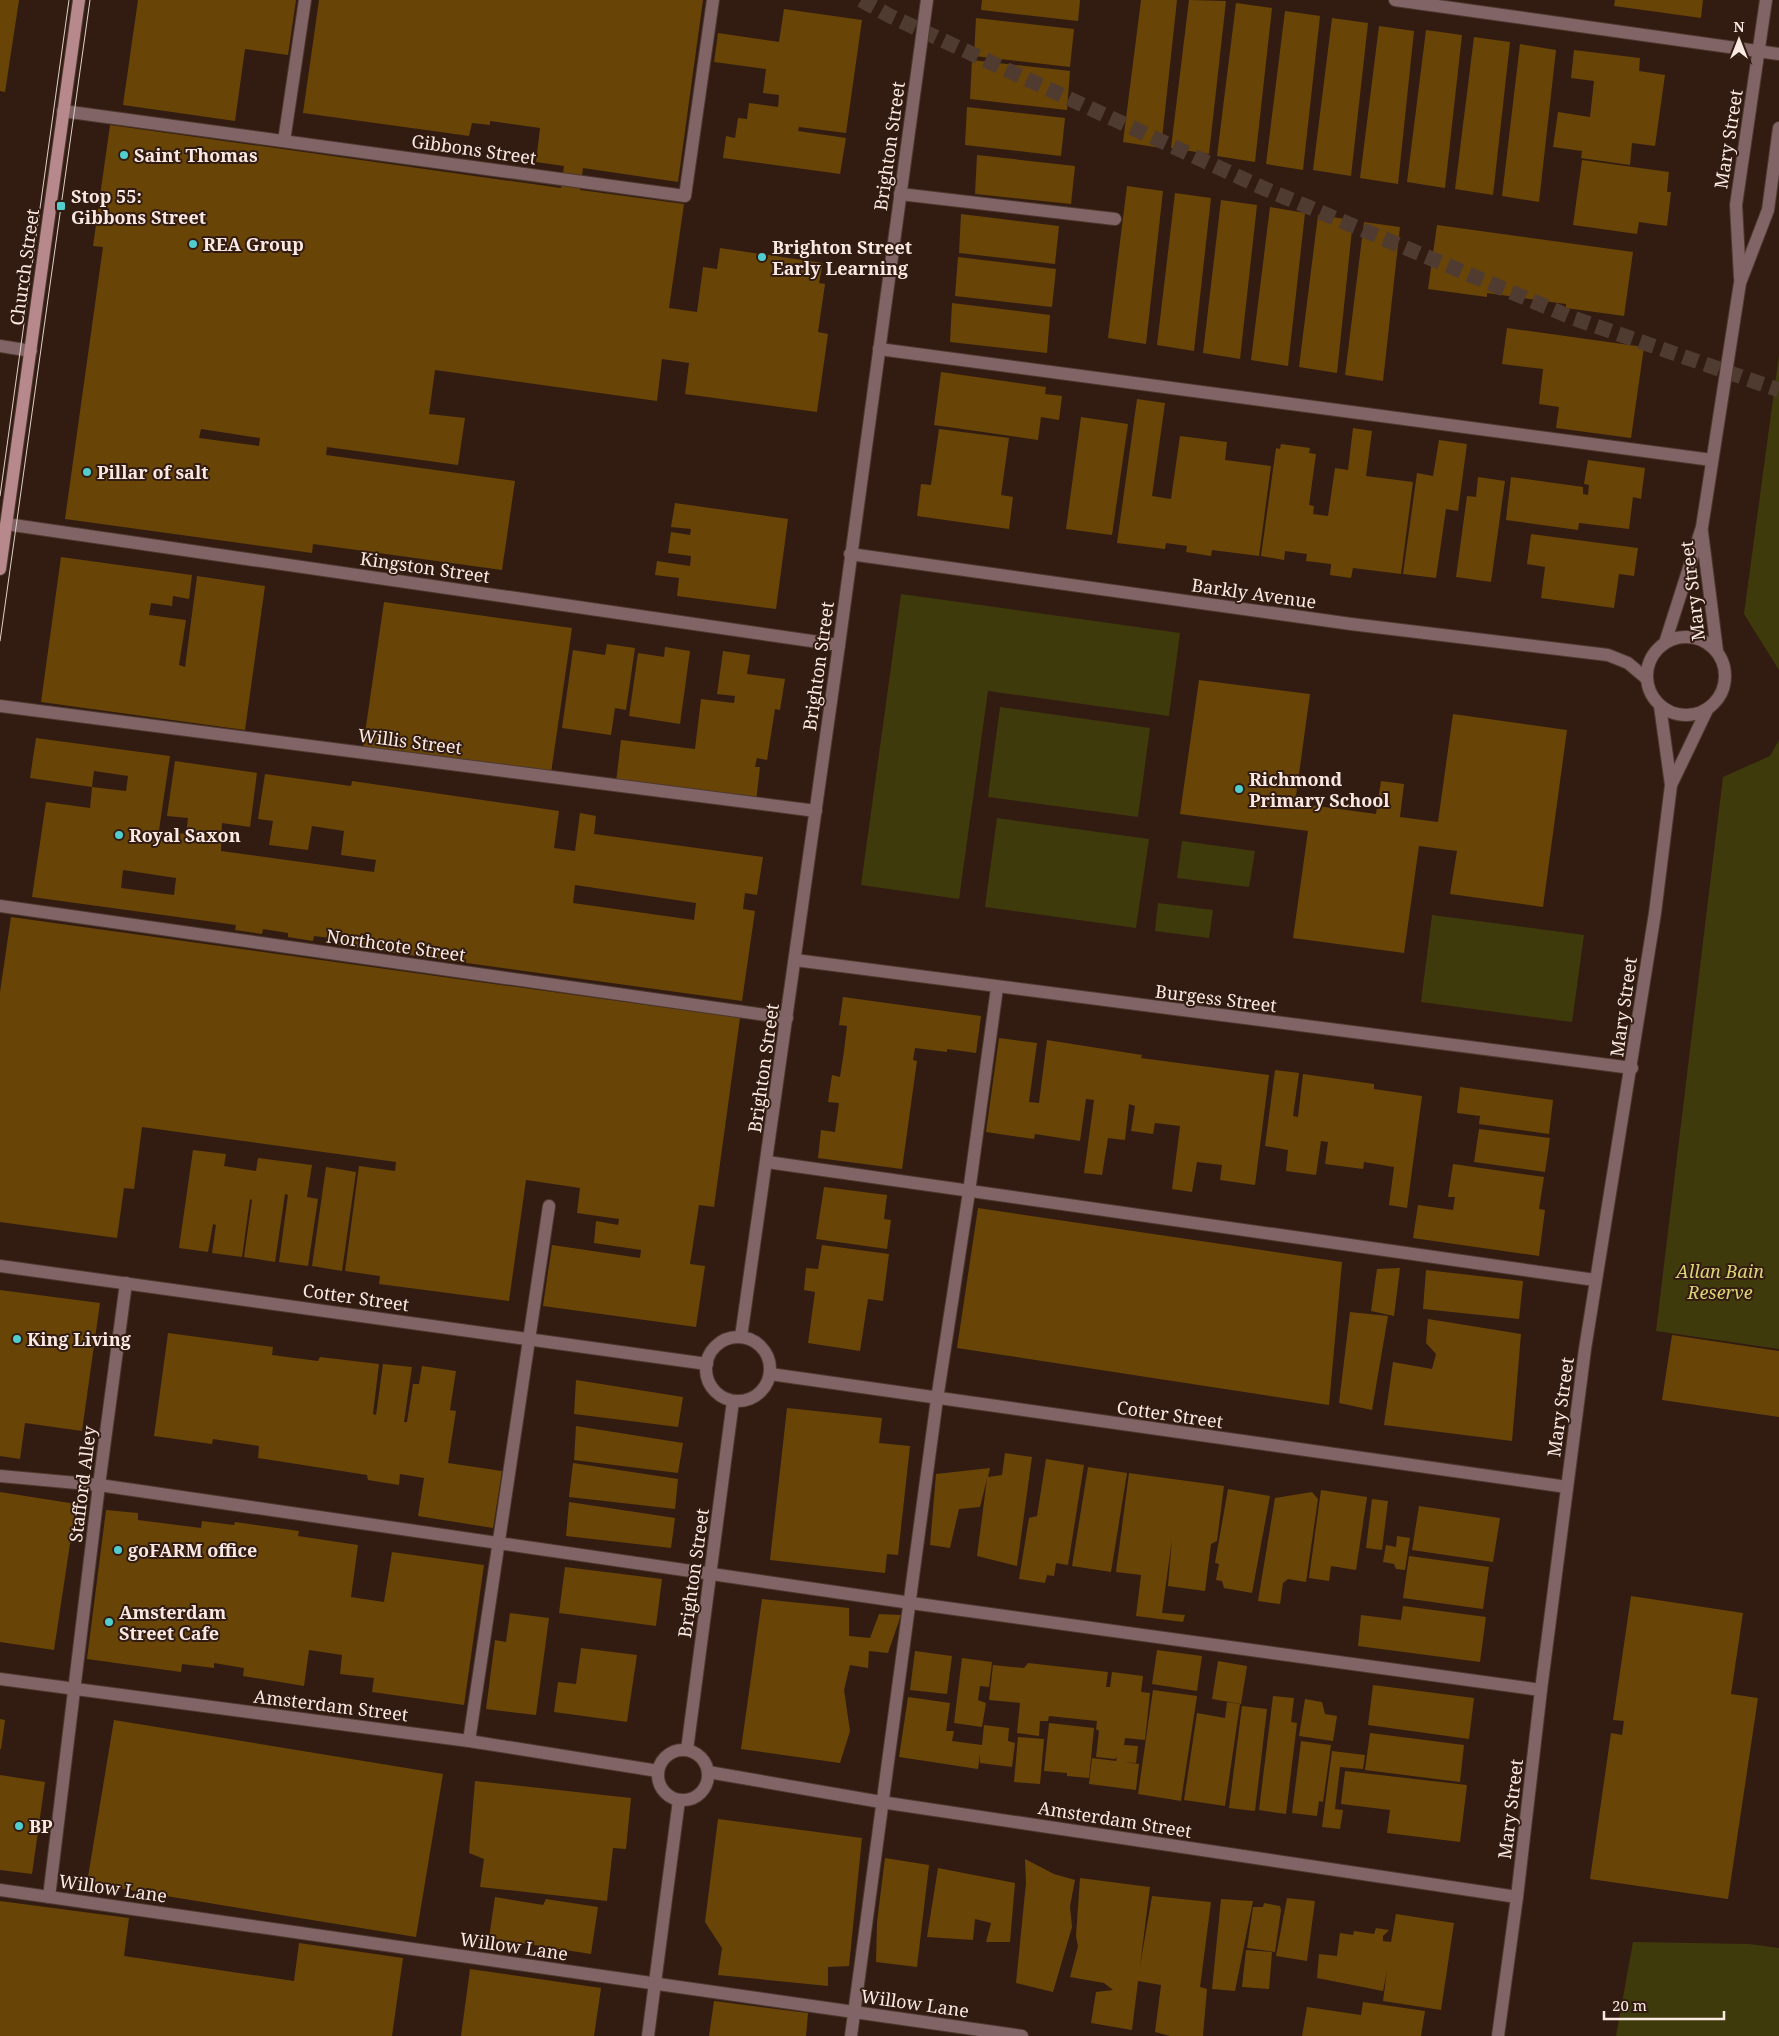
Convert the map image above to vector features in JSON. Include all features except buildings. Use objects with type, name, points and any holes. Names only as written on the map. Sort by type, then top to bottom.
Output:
[{"type":"main road","name":"Church Street","points":[[0,569],[78,0]]},
{"type":"street","points":[[284,141],[305,0]]},
{"type":"street","name":"Gibbons Street","points":[[63,111],[685,196],[713,0]]},
{"type":"street","name":"Brighton Street","points":[[741,1337],[816,811],[927,0]]},
{"type":"street","points":[[1395,0],[1779,54]]},
{"type":"street","name":"Mary Street","points":[[1665,643],[1702,527],[1740,283],[1736,206],[1766,0]]},
{"type":"street","name":"Mary Street","points":[[1740,283],[1768,210],[1779,128]]},
{"type":"street","points":[[900,194],[1114,219]]},
{"type":"street","points":[[0,346],[31,351]]},
{"type":"street","points":[[879,350],[1712,460]]},
{"type":"street","name":"Kingston Street","points":[[6,524],[839,645]]},
{"type":"street","name":"Mary Street","points":[[1702,527],[1716,651]]},
{"type":"street","name":"Barkly Avenue","points":[[850,554],[1351,624],[1608,655],[1628,663],[1647,679]]},
{"type":"street","points":[[1675,639],[1698,639],[1716,651],[1722,661],[1725,682],[1722,693],[1707,710],[1688,716],[1678,715],[1660,706],[1649,689],[1647,679],[1651,659],[1665,643],[1675,639]]},
{"type":"street","name":"Willis Street","points":[[0,706],[816,811]]},
{"type":"street","name":"Mary Street","points":[[1498,2036],[1517,1897],[1566,1487],[1596,1280],[1656,913],[1671,785],[1660,706]]},
{"type":"street","name":"Mary Street","points":[[1671,785],[1707,710]]},
{"type":"street","name":"Northcote Street","points":[[0,906],[787,1018]]},
{"type":"street","name":"Burgess Street","points":[[795,960],[997,988],[1632,1068]]},
{"type":"street","points":[[851,2036],[881,1802],[911,1603],[937,1399],[969,1192],[997,988]]},
{"type":"street","points":[[767,1162],[1596,1280]]},
{"type":"street","points":[[469,1741],[549,1206]]},
{"type":"street","name":"Cotter Street","points":[[0,1266],[707,1364]]},
{"type":"street","name":"Stafford Alley","points":[[49,1897],[99,1485],[126,1283]]},
{"type":"street","points":[[741,1337],[755,1343],[766,1354],[770,1374],[767,1384],[752,1398],[732,1401],[715,1391],[706,1374],[707,1364],[709,1355],[722,1341],[741,1337]]},
{"type":"street","name":"Cotter Street","points":[[770,1374],[1566,1487]]},
{"type":"street","name":"Brighton Street","points":[[687,1750],[732,1401]]},
{"type":"street","points":[[0,1476],[99,1485],[911,1603],[1541,1690]]},
{"type":"street","name":"Amsterdam Street","points":[[0,1679],[469,1741],[658,1770]]},
{"type":"street","points":[[687,1750],[702,1757],[708,1772],[708,1780],[701,1793],[687,1800],[679,1800],[665,1793],[658,1778],[658,1770],[660,1763],[672,1753],[687,1750]]},
{"type":"street","name":"Amsterdam Street","points":[[708,1772],[881,1802],[1517,1897]]},
{"type":"street","points":[[648,2036],[679,1800]]},
{"type":"street","name":"Willow Lane","points":[[0,1890],[1022,2036]]},
{"type":"green space","points":[[1779,355],[1779,670],[1744,614]]},
{"type":"green space","points":[[901,594],[1180,633],[1169,716],[988,691],[959,899],[861,885]]},
{"type":"green space","points":[[1000,707],[1150,728],[1138,817],[988,797]]},
{"type":"green space","name":"Allan Bain Reserve","points":[[1779,740],[1779,1349],[1656,1331],[1723,777],[1770,756]]},
{"type":"green space","points":[[997,818],[1149,839],[1136,928],[985,907]]},
{"type":"green space","points":[[1182,841],[1255,851],[1249,887],[1177,878]]},
{"type":"green space","points":[[1158,903],[1213,910],[1209,938],[1155,931]]},
{"type":"green space","points":[[1432,915],[1584,935],[1572,1022],[1421,1002]]},
{"type":"green space","points":[[1633,1942],[1749,1944],[1779,1948],[1779,2036],[1616,2036]]},
{"type":"tunnel","points":[[861,0],[890,16],[1263,188],[1573,318],[1779,390]]},
{"type":"tram line","points":[[0,496],[69,0]]},
{"type":"tram line","points":[[0,641],[90,0]]},
{"type":"place","name":"Saint Thomas","points":[[124,155]]},
{"type":"place","name":"Stop 55: Gibbons Street","points":[[61,206]]},
{"type":"place","name":"REA Group","points":[[193,244]]},
{"type":"place","name":"Brighton Street Early Learning","points":[[762,257]]},
{"type":"place","name":"Pillar of salt","points":[[87,472]]},
{"type":"place","name":"Richmond Primary School","points":[[1239,789]]},
{"type":"place","name":"Royal Saxon","points":[[119,835]]},
{"type":"place","name":"King Living","points":[[17,1339]]},
{"type":"place","name":"goFARM office","points":[[118,1550]]},
{"type":"place","name":"Amsterdam Street Cafe","points":[[109,1622]]},
{"type":"place","name":"BP","points":[[19,1826]]}]
